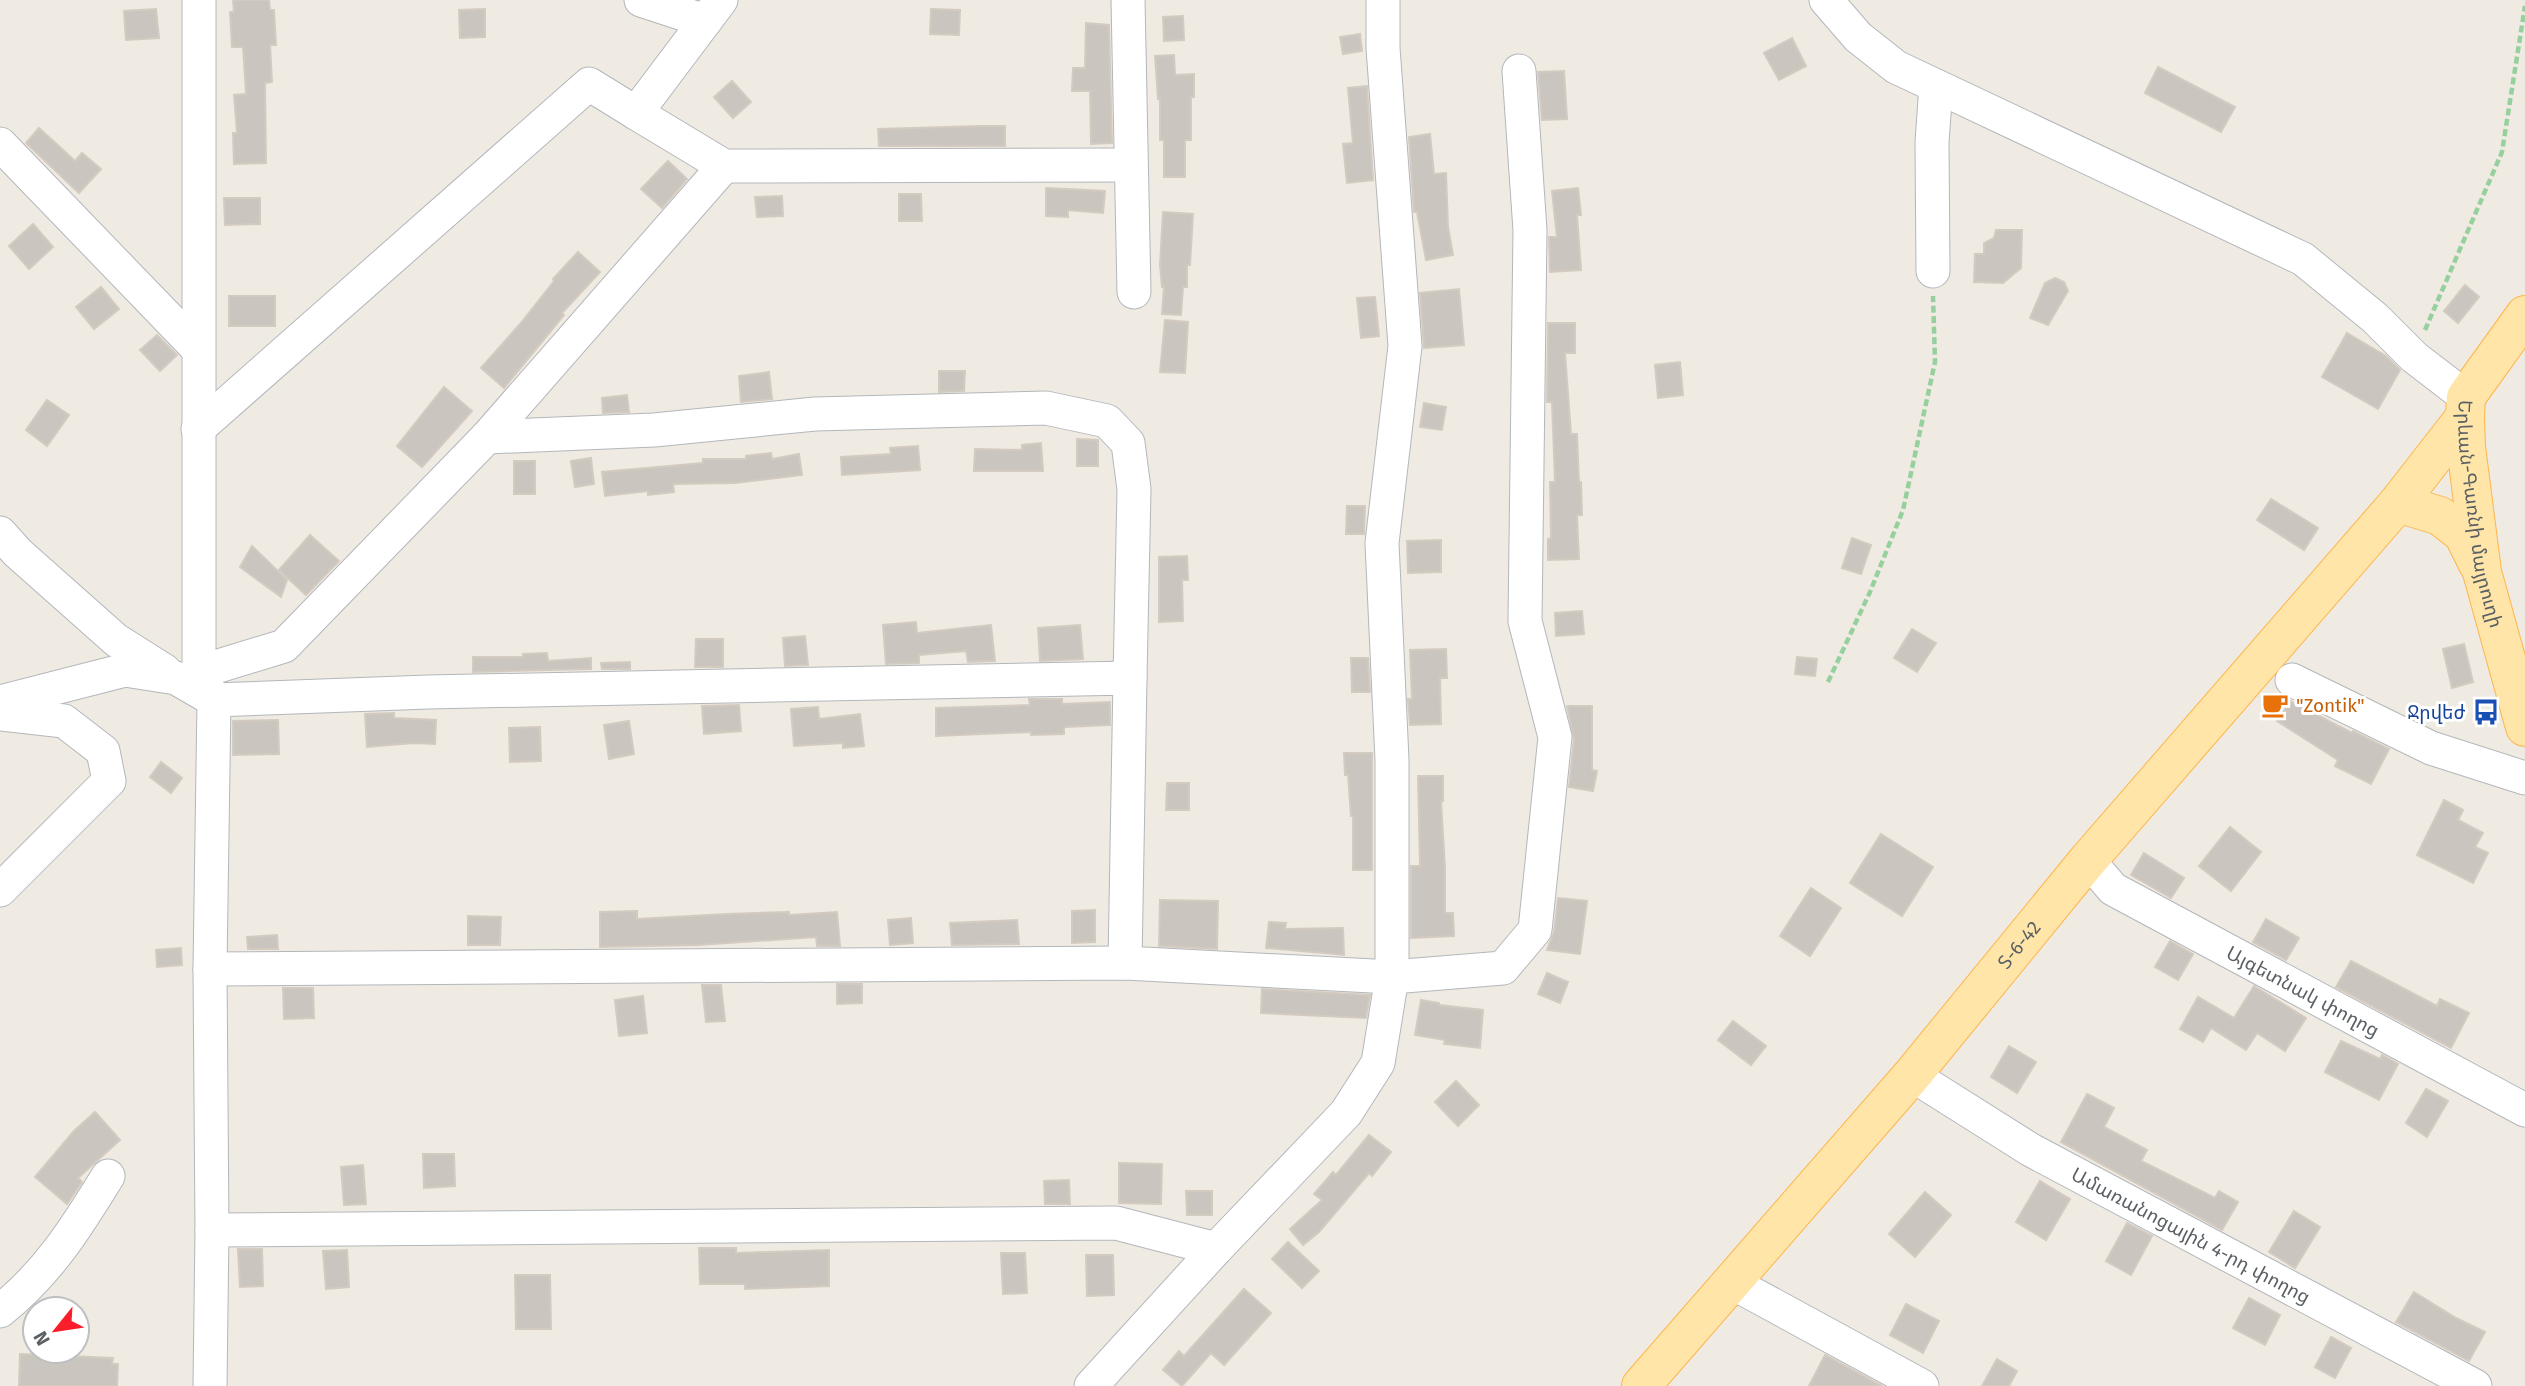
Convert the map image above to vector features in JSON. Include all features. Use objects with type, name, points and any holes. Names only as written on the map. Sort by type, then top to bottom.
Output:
[{"type":"main road","name":"Երևան-Գառնի մայրուղի","points":[[2525,315],[2507,337],[2466,407],[2466,447],[2482,572],[2525,727]]},
{"type":"main road","name":"Տ-6-42","points":[[1641,1386],[1912,1075],[2088,860],[2398,503],[2466,407]]},
{"type":"main road","points":[[2398,503],[2440,516],[2463,534],[2482,572]]},
{"type":"street","points":[[199,0],[196,683],[210,969],[210,1386]]},
{"type":"street","points":[[636,113],[713,10],[641,0]]},
{"type":"street","points":[[1128,0],[1134,292]]},
{"type":"street","points":[[1091,1386],[1346,1112],[1378,1063],[1392,977],[1392,760],[1382,543],[1405,346],[1383,48],[1383,0]]},
{"type":"street","points":[[1826,0],[1858,37],[1896,67],[2303,259],[2375,318],[2466,407]]},
{"type":"street","points":[[210,969],[1125,963],[1392,977],[1503,968],[1535,930],[1555,737],[1525,621],[1530,230],[1519,71]]},
{"type":"street","points":[[198,429],[589,84],[724,166],[1130,165]]},
{"type":"street","points":[[1933,271],[1932,142],[1936,86]]},
{"type":"street","points":[[0,144],[198,349]]},
{"type":"street","points":[[196,683],[284,646],[487,437],[724,166]]},
{"type":"street","points":[[487,437],[654,430],[815,414],[1046,408],[1107,421],[1128,443],[1134,489],[1125,963]]},
{"type":"street","points":[[0,533],[18,553],[116,640],[196,683]]},
{"type":"street","points":[[0,702],[125,670],[196,683],[442,692],[1130,678]]},
{"type":"street","points":[[2292,680],[2431,748],[2525,778]]},
{"type":"street","points":[[0,714],[64,721],[103,751],[109,781],[0,890]]},
{"type":"street","name":"Այգետնակ փողոց","points":[[2088,860],[2113,889],[2525,1110]]},
{"type":"street","name":"Ամառանոցային 4-րդ փողոց","points":[[1912,1075],[2031,1150],[2475,1386]]},
{"type":"street","points":[[0,1311],[23,1293],[70,1237],[107,1176]]},
{"type":"street","points":[[212,1230],[1116,1223],[1216,1249]]},
{"type":"street","points":[[1731,1282],[1922,1386]]},
{"type":"path","points":[[2414,356],[2502,152],[2525,6]]},
{"type":"path","points":[[1828,682],[1885,557],[1903,510],[1935,362],[1933,271]]},
{"type":"building","points":[[233,0],[269,0],[270,10],[274,10],[276,45],[270,45],[272,82],[265,83],[266,163],[234,164],[233,133],[237,133],[234,95],[246,94],[243,47],[232,47],[230,12],[234,12]]},
{"type":"building","points":[[156,9],[159,38],[126,40],[124,11]]},
{"type":"building","points":[[485,9],[485,37],[460,38],[459,10]]},
{"type":"building","points":[[931,9],[960,10],[959,35],[930,34]]},
{"type":"building","points":[[1183,16],[1184,40],[1164,41],[1163,17]]},
{"type":"building","points":[[1086,23],[1109,25],[1112,143],[1091,144],[1090,91],[1072,91],[1073,68],[1085,68]]},
{"type":"building","points":[[1360,34],[1362,51],[1343,54],[1340,37]]},
{"type":"building","points":[[1792,38],[1806,66],[1779,80],[1764,53]]},
{"type":"building","points":[[1174,55],[1175,75],[1194,74],[1191,140],[1185,140],[1185,177],[1164,177],[1164,140],[1160,140],[1160,99],[1155,56]]},
{"type":"building","points":[[2158,67],[2235,107],[2221,132],[2145,93]]},
{"type":"building","points":[[1564,71],[1567,119],[1542,120],[1538,72]]},
{"type":"building","points":[[732,81],[751,102],[733,118],[714,97]]},
{"type":"building","points":[[1367,86],[1373,180],[1347,183],[1343,144],[1353,143],[1348,88]]},
{"type":"building","points":[[1005,126],[1005,146],[879,146],[878,129]]},
{"type":"building","points":[[39,128],[75,161],[82,153],[101,169],[79,193],[26,143]]},
{"type":"building","points":[[1430,134],[1434,174],[1446,173],[1448,227],[1453,255],[1426,260],[1417,212],[1414,212],[1409,137]]},
{"type":"building","points":[[668,161],[687,179],[662,208],[641,189]]},
{"type":"building","points":[[1046,188],[1105,191],[1103,213],[1068,210],[1068,217],[1046,216]]},
{"type":"building","points":[[1578,188],[1581,270],[1550,272],[1549,237],[1557,237],[1552,191]]},
{"type":"building","points":[[899,194],[921,194],[922,221],[899,221]]},
{"type":"building","points":[[782,196],[783,216],[757,217],[755,197]]},
{"type":"building","points":[[224,198],[260,198],[260,224],[225,225]]},
{"type":"building","points":[[1163,212],[1193,214],[1190,265],[1187,265],[1187,287],[1183,287],[1181,315],[1162,314],[1164,287],[1160,265]]},
{"type":"building","points":[[33,224],[53,247],[29,269],[9,246]]},
{"type":"building","points":[[1996,230],[2022,230],[2021,268],[2003,283],[1974,282],[1975,254],[1984,254],[1984,243],[1994,238]]},
{"type":"building","points":[[578,252],[600,272],[562,313],[564,315],[504,388],[481,368]]},
{"type":"building","points":[[2055,278],[2064,282],[2068,291],[2048,325],[2030,318],[2045,283]]},
{"type":"building","points":[[2465,285],[2479,297],[2458,323],[2444,311]]},
{"type":"building","points":[[101,287],[119,309],[94,329],[76,307]]},
{"type":"building","points":[[1459,289],[1464,345],[1424,348],[1420,293]]},
{"type":"building","points":[[229,296],[275,296],[275,326],[229,326]]},
{"type":"building","points":[[1375,297],[1379,336],[1361,338],[1357,298]]},
{"type":"building","points":[[1165,320],[1188,322],[1185,373],[1160,372]]},
{"type":"building","points":[[1548,323],[1575,323],[1575,353],[1565,353],[1571,434],[1577,434],[1581,482],[1582,515],[1577,515],[1579,559],[1548,560],[1548,539],[1551,538],[1550,482],[1555,482],[1552,402],[1547,402]]},
{"type":"building","points":[[2347,333],[2386,356],[2400,370],[2378,409],[2322,377]]},
{"type":"building","points":[[157,335],[177,355],[160,371],[140,350]]},
{"type":"building","points":[[1680,362],[1683,395],[1658,398],[1655,365]]},
{"type":"building","points":[[939,371],[965,371],[964,391],[939,392]]},
{"type":"building","points":[[769,372],[772,399],[741,402],[739,376]]},
{"type":"building","points":[[444,387],[472,411],[422,467],[397,446]]},
{"type":"building","points":[[627,395],[629,412],[603,413],[602,398]]},
{"type":"building","points":[[47,400],[69,415],[47,446],[26,430]]},
{"type":"building","points":[[1424,403],[1446,407],[1442,430],[1420,427]]},
{"type":"building","points":[[1077,439],[1098,440],[1098,466],[1077,466]]},
{"type":"building","points":[[1041,443],[1043,471],[974,471],[975,449],[1022,450],[1022,445]]},
{"type":"building","points":[[918,446],[920,470],[842,475],[841,457],[891,454],[890,448]]},
{"type":"building","points":[[771,453],[772,459],[799,454],[802,475],[735,483],[673,484],[674,492],[648,495],[648,491],[605,496],[602,472],[703,463],[703,459],[746,459],[746,456]]},
{"type":"building","points":[[591,458],[594,484],[575,487],[571,461]]},
{"type":"building","points":[[514,461],[535,461],[535,494],[514,494]]},
{"type":"building","points":[[2271,499],[2318,528],[2304,550],[2257,520]]},
{"type":"building","points":[[1347,506],[1365,506],[1364,534],[1346,534]]},
{"type":"building","points":[[310,535],[339,561],[306,595],[279,570]]},
{"type":"building","points":[[1852,538],[1871,545],[1861,574],[1842,568]]},
{"type":"building","points":[[1441,540],[1441,572],[1408,573],[1407,541]]},
{"type":"building","points":[[252,546],[287,580],[281,597],[240,567]]},
{"type":"building","points":[[1187,556],[1188,580],[1182,580],[1183,621],[1159,622],[1159,557]]},
{"type":"building","points":[[1582,611],[1584,634],[1556,636],[1555,613]]},
{"type":"building","points":[[916,622],[917,633],[991,625],[995,661],[968,662],[966,651],[919,655],[919,663],[886,664],[883,625]]},
{"type":"building","points":[[1080,625],[1083,659],[1040,661],[1038,628]]},
{"type":"building","points":[[1912,629],[1936,643],[1917,672],[1894,658]]},
{"type":"building","points":[[805,636],[808,665],[785,666],[783,638]]},
{"type":"building","points":[[696,639],[723,639],[723,667],[695,667]]},
{"type":"building","points":[[2464,644],[2473,682],[2452,688],[2443,649]]},
{"type":"building","points":[[1446,649],[1447,678],[1440,678],[1441,724],[1410,725],[1410,650]]},
{"type":"building","points":[[547,653],[548,661],[591,658],[591,669],[473,672],[473,657],[523,657],[523,654]]},
{"type":"building","points":[[1797,657],[1817,659],[1815,676],[1795,674]]},
{"type":"building","points":[[1351,658],[1368,658],[1370,692],[1352,692]]},
{"type":"building","points":[[630,662],[630,669],[602,669],[601,663]]},
{"type":"building","points":[[1029,699],[1062,699],[1062,704],[1110,702],[1110,725],[1064,727],[1064,734],[1031,735],[1031,732],[936,736],[936,708],[1030,705]]},
{"type":"building","points":[[2290,701],[2389,749],[2371,784],[2335,766],[2338,760],[2277,721]]},
{"type":"building","points":[[739,705],[741,731],[704,734],[702,706]]},
{"type":"building","points":[[1567,706],[1592,706],[1592,770],[1597,771],[1593,791],[1569,787],[1574,739]]},
{"type":"building","points":[[818,707],[819,719],[860,714],[864,746],[843,748],[843,743],[794,746],[791,709]]},
{"type":"building","points":[[394,713],[394,718],[436,720],[435,744],[367,747],[365,714]]},
{"type":"building","points":[[278,720],[279,754],[233,755],[233,721]]},
{"type":"building","points":[[629,721],[634,754],[609,759],[604,725]]},
{"type":"building","points":[[540,727],[541,761],[510,762],[509,728]]},
{"type":"building","points":[[1344,753],[1372,753],[1372,870],[1353,870],[1353,816],[1348,775],[1345,775]]},
{"type":"building","points":[[161,762],[182,778],[171,793],[150,777]]},
{"type":"building","points":[[1418,776],[1443,776],[1441,801],[1445,913],[1453,913],[1454,936],[1411,938],[1411,866],[1420,866]]},
{"type":"building","points":[[1167,783],[1189,783],[1189,810],[1166,810]]},
{"type":"building","points":[[2444,800],[2463,810],[2458,820],[2483,833],[2475,847],[2488,853],[2473,883],[2417,855]]},
{"type":"building","points":[[2230,827],[2261,852],[2231,891],[2199,866]]},
{"type":"building","points":[[1881,834],[1933,867],[1902,916],[1850,883]]},
{"type":"building","points":[[2144,853],[2184,878],[2171,898],[2131,875]]},
{"type":"building","points":[[1811,888],[1841,908],[1810,956],[1780,936]]},
{"type":"building","points":[[1558,898],[1587,901],[1580,954],[1547,950],[1554,932]]},
{"type":"building","points":[[1160,900],[1218,901],[1217,949],[1159,946]]},
{"type":"building","points":[[1095,910],[1095,942],[1072,943],[1072,911]]},
{"type":"building","points":[[637,911],[637,919],[837,912],[840,946],[817,946],[816,937],[697,945],[600,947],[600,912]]},
{"type":"building","points":[[468,916],[501,917],[500,945],[468,945]]},
{"type":"building","points":[[911,918],[913,943],[890,945],[888,920]]},
{"type":"building","points":[[2266,919],[2299,938],[2286,960],[2253,942]]},
{"type":"building","points":[[1017,920],[1019,944],[952,945],[950,923]]},
{"type":"building","points":[[1269,922],[1286,923],[1285,929],[1343,928],[1344,955],[1266,948]]},
{"type":"building","points":[[277,935],[278,949],[248,949],[247,937]]},
{"type":"building","points":[[2170,941],[2193,954],[2178,980],[2155,967]]},
{"type":"building","points":[[181,948],[182,965],[157,967],[156,950]]},
{"type":"building","points":[[2351,961],[2437,1006],[2440,999],[2469,1013],[2451,1048],[2336,987]]},
{"type":"building","points":[[1547,973],[1568,982],[1560,1003],[1538,994]]},
{"type":"building","points":[[837,984],[862,984],[862,1003],[837,1004]]},
{"type":"building","points":[[702,985],[721,985],[725,1021],[706,1022]]},
{"type":"building","points":[[2254,986],[2306,1018],[2285,1051],[2257,1033],[2246,1050],[2211,1028],[2203,1042],[2180,1029],[2198,997],[2234,1018]]},
{"type":"building","points":[[283,988],[313,988],[314,1018],[284,1019]]},
{"type":"building","points":[[1262,989],[1370,995],[1366,1018],[1261,1013]]},
{"type":"building","points":[[643,996],[647,1033],[619,1036],[615,1000]]},
{"type":"building","points":[[1421,1000],[1483,1010],[1480,1048],[1444,1044],[1445,1040],[1415,1035]]},
{"type":"building","points":[[1733,1021],[1766,1046],[1751,1065],[1718,1040]]},
{"type":"building","points":[[2341,1041],[2380,1059],[2382,1055],[2398,1064],[2379,1100],[2325,1072]]},
{"type":"building","points":[[2009,1046],[2036,1062],[2017,1093],[1991,1077]]},
{"type":"building","points":[[1456,1081],[1479,1105],[1458,1126],[1435,1102]]},
{"type":"building","points":[[2426,1089],[2448,1101],[2427,1137],[2406,1123]]},
{"type":"building","points":[[2087,1094],[2114,1108],[2104,1127],[2147,1150],[2141,1161],[2215,1198],[2219,1191],[2238,1202],[2222,1230],[2061,1142]]},
{"type":"building","points":[[95,1112],[120,1140],[78,1178],[82,1182],[67,1204],[35,1177],[74,1131]]},
{"type":"building","points":[[1369,1135],[1391,1152],[1372,1176],[1369,1173],[1319,1232],[1303,1245],[1290,1229],[1322,1200],[1314,1194],[1333,1172],[1336,1175]]},
{"type":"building","points":[[423,1154],[454,1154],[455,1186],[424,1188]]},
{"type":"building","points":[[1119,1163],[1162,1164],[1161,1204],[1119,1203]]},
{"type":"building","points":[[363,1165],[366,1204],[344,1205],[341,1167]]},
{"type":"building","points":[[1069,1180],[1070,1204],[1045,1204],[1044,1181]]},
{"type":"building","points":[[2040,1181],[2070,1199],[2046,1240],[2016,1222]]},
{"type":"building","points":[[1186,1191],[1212,1191],[1212,1215],[1187,1215]]},
{"type":"building","points":[[1925,1192],[1951,1215],[1915,1257],[1889,1234]]},
{"type":"building","points":[[2294,1211],[2320,1227],[2295,1268],[2269,1252]]},
{"type":"building","points":[[2127,1223],[2152,1236],[2131,1275],[2106,1261]]},
{"type":"building","points":[[1288,1242],[1319,1271],[1302,1288],[1272,1259]]},
{"type":"building","points":[[699,1248],[736,1248],[736,1253],[829,1250],[829,1286],[745,1289],[745,1284],[700,1284]]},
{"type":"building","points":[[238,1249],[262,1249],[263,1286],[240,1287]]},
{"type":"building","points":[[347,1250],[349,1287],[326,1289],[323,1251]]},
{"type":"building","points":[[1001,1253],[1025,1253],[1027,1293],[1003,1294]]},
{"type":"building","points":[[1086,1255],[1113,1255],[1114,1295],[1087,1296]]},
{"type":"building","points":[[515,1275],[550,1275],[551,1329],[516,1329]]},
{"type":"building","points":[[1244,1289],[1271,1313],[1224,1365],[1211,1353],[1182,1386],[1163,1370],[1179,1351],[1184,1356]]},
{"type":"building","points":[[2414,1292],[2485,1332],[2469,1361],[2396,1322]]},
{"type":"building","points":[[2249,1298],[2280,1315],[2265,1345],[2233,1328]]},
{"type":"building","points":[[1906,1304],[1939,1321],[1923,1353],[1890,1335]]},
{"type":"building","points":[[2331,1337],[2351,1348],[2335,1378],[2315,1367]]},
{"type":"building","points":[[20,1354],[21,1365],[91,1365],[91,1357],[113,1358],[112,1364],[118,1364],[117,1386],[19,1386]]},
{"type":"building","points":[[1825,1355],[1882,1386],[1809,1386]]},
{"type":"building","points":[[1997,1359],[2017,1371],[2009,1386],[1982,1386]]},
{"type":"place","name":"\"Zontik\"","points":[[2275,705]]},
{"type":"place","name":"Ջրվեժ","points":[[2486,712]]}]
